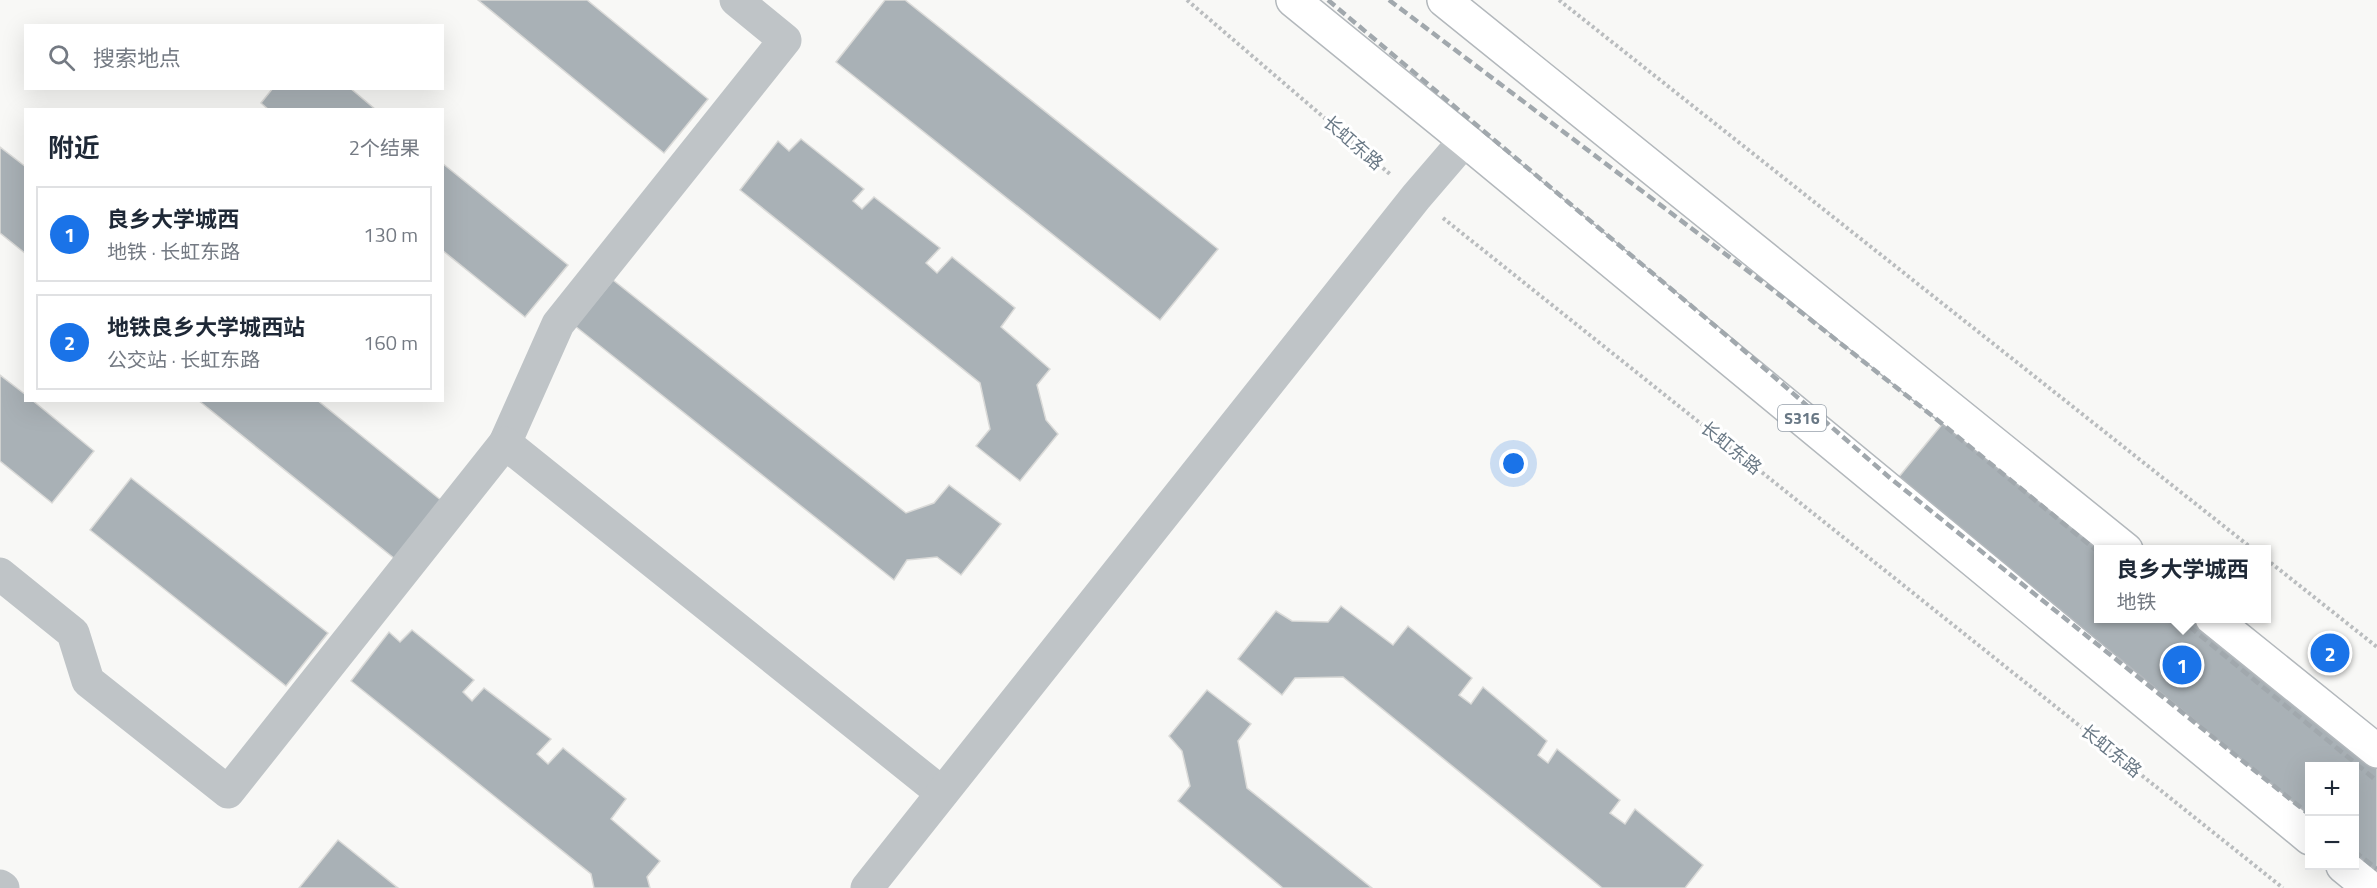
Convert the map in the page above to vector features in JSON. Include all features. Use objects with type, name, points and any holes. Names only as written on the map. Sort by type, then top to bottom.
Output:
[{"type":"main road","name":"S316","points":[[1293,0],[2305,834]]},
{"type":"main road","points":[[1444,0],[2121,545]]},
{"type":"main road","points":[[2218,623],[2377,751]]},
{"type":"main road","points":[[2348,870],[2370,888]]},
{"type":"street","points":[[0,574],[73,633],[88,681],[228,792],[505,443],[558,324],[785,40],[736,0]]},
{"type":"street","points":[[867,888],[1416,196],[1465,140]]},
{"type":"street","points":[[505,443],[942,793]]},
{"type":"path","name":"长虹东路","points":[[1187,0],[1416,196],[2283,888]]},
{"type":"path","points":[[1560,0],[2249,545]]},
{"type":"path","points":[[2271,563],[2377,647]]},
{"type":"building","points":[[478,0],[587,0],[708,99],[664,153]]},
{"type":"building","points":[[885,0],[905,0],[1218,249],[1160,320],[836,62]]},
{"type":"building","points":[[271,90],[352,90],[374,108],[267,108],[261,103]]},
{"type":"building","points":[[801,139],[864,189],[853,201],[862,209],[874,197],[940,248],[926,263],[937,273],[952,257],[1015,308],[1001,327],[1050,369],[1037,385],[1046,420],[1058,434],[1020,481],[976,446],[990,429],[980,383],[740,190],[778,141],[789,151]]},
{"type":"building","points":[[0,147],[24,165],[24,252],[0,233]]},
{"type":"building","points":[[444,165],[568,265],[525,317],[444,252]]},
{"type":"building","points":[[613,280],[906,513],[934,503],[949,485],[1001,524],[961,575],[937,557],[907,560],[894,580],[575,326]]},
{"type":"building","points":[[0,375],[24,393],[24,402],[34,402],[94,451],[52,503],[0,461]]},
{"type":"building","points":[[200,402],[319,402],[442,501],[395,559]]},
{"type":"building","points":[[1953,411],[2118,545],[2094,545],[2094,623],[2215,623],[2377,755],[2377,888],[2358,870],[2359,762],[2305,762],[2305,835],[1884,495]]},
{"type":"building","points":[[131,478],[328,633],[286,686],[90,530]]},
{"type":"building","points":[[1341,606],[1393,645],[1408,626],[1472,678],[1459,695],[1471,704],[1483,687],[1547,741],[1538,755],[1548,763],[1557,749],[1620,800],[1610,813],[1625,824],[1635,809],[1703,865],[1685,888],[1602,888],[1343,677],[1295,678],[1282,695],[1238,659],[1276,611],[1292,621],[1328,622]]},
{"type":"building","points":[[412,630],[474,680],[463,692],[472,701],[484,688],[551,739],[537,754],[548,764],[563,748],[626,799],[611,819],[660,861],[647,877],[650,888],[594,888],[591,874],[351,681],[389,632],[400,642]]},
{"type":"building","points":[[1207,690],[1251,724],[1238,741],[1247,788],[1372,888],[1283,888],[1178,801],[1190,786],[1182,751],[1169,736]]},
{"type":"building","points":[[338,840],[398,888],[299,888]]},
{"type":"railway","points":[[1328,0],[1733,341],[1890,478],[2305,811]]},
{"type":"railway","points":[[1389,0],[1773,290],[1935,418],[2094,549]]},
{"type":"railway","points":[[2185,623],[2377,781]]},
{"type":"railway","points":[[2359,855],[2377,869]]},
{"type":"place","name":"地铁良乡大学城西站","points":[[2330,653]]},
{"type":"place","name":"良乡大学城西","points":[[2182,665]]}]
